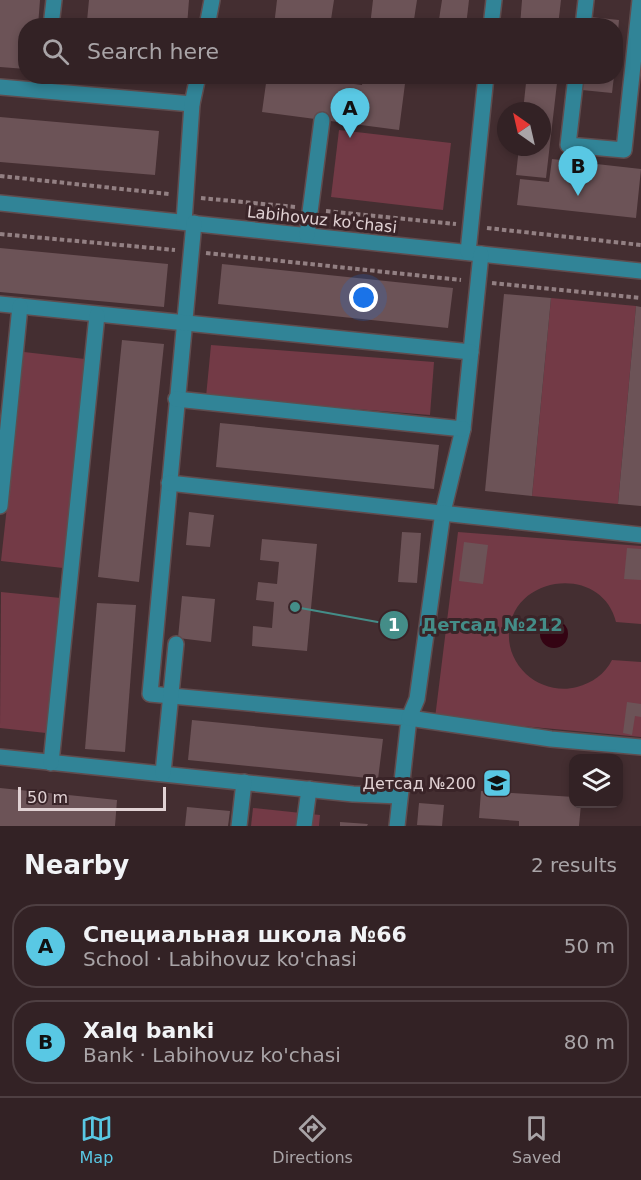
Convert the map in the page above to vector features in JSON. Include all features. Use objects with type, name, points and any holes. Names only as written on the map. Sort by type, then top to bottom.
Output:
[{"type":"street","points":[[52,18],[54,0]]},
{"type":"street","points":[[209,18],[212,0]]},
{"type":"street","points":[[492,18],[494,0]]},
{"type":"street","points":[[584,18],[586,0]]},
{"type":"street","points":[[575,84],[568,145],[624,150],[639,0]]},
{"type":"street","points":[[0,87],[46,84],[192,104]]},
{"type":"street","points":[[196,84],[192,104],[189,223],[191,252],[150,694],[410,718],[551,739],[641,747]]},
{"type":"street","points":[[397,826],[410,718],[417,699],[443,512],[464,429],[478,282],[474,253],[485,84]]},
{"type":"street","points":[[307,235],[322,120]]},
{"type":"street","name":"Labihovuz ko'chasi","points":[[0,203],[641,271]]},
{"type":"street","points":[[0,304],[471,352]]},
{"type":"street","points":[[0,506],[20,306]]},
{"type":"street","points":[[51,763],[97,315]]},
{"type":"street","points":[[176,399],[464,429]]},
{"type":"street","points":[[169,483],[641,535]]},
{"type":"street","points":[[163,774],[176,644]]},
{"type":"street","points":[[0,757],[399,796]]},
{"type":"street","points":[[239,826],[244,782]]},
{"type":"street","points":[[304,826],[309,789]]},
{"type":"path","points":[[0,234],[641,298]]},
{"type":"shaded area","points":[[339,130],[451,143],[443,210],[331,197]]},
{"type":"shaded area","points":[[551,298],[636,306],[618,504],[532,496]]},
{"type":"shaded area","points":[[211,345],[434,362],[430,415],[206,397]]},
{"type":"shaded area","points":[[24,352],[85,359],[63,568],[1,561]]},
{"type":"shaded area","points":[[458,532],[641,546],[641,624],[616,622],[608,603],[594,591],[577,584],[559,584],[541,588],[525,598],[514,613],[509,638],[518,665],[526,674],[543,685],[556,688],[577,687],[588,683],[602,674],[612,660],[641,662],[641,737],[435,718]]},
{"type":"shaded area","points":[[1,592],[61,598],[46,733],[0,728]]},
{"type":"shaded area","points":[[554,620],[564,624],[568,634],[564,644],[554,648],[544,644],[540,634],[544,624]]},
{"type":"shaded area","points":[[253,808],[320,815],[319,826],[251,826]]},
{"type":"building","points":[[0,0],[40,0],[39,18],[18,18],[18,68],[0,67]]},
{"type":"building","points":[[89,0],[189,0],[188,18],[87,18]]},
{"type":"building","points":[[277,0],[334,0],[331,18],[275,18]]},
{"type":"building","points":[[373,0],[417,0],[414,18],[371,18]]},
{"type":"building","points":[[442,0],[469,0],[467,18],[439,18]]},
{"type":"building","points":[[522,0],[561,0],[559,18],[521,18]]},
{"type":"building","points":[[266,84],[405,84],[399,130],[262,112]]},
{"type":"building","points":[[526,84],[557,84],[551,135],[551,102],[524,102]]},
{"type":"building","points":[[583,84],[613,84],[612,93],[582,90]]},
{"type":"building","points":[[0,117],[159,131],[155,175],[0,162]]},
{"type":"building","points":[[518,156],[549,156],[546,178],[516,175]]},
{"type":"building","points":[[552,159],[641,169],[636,218],[517,205],[520,179],[549,182]]},
{"type":"building","points":[[0,248],[168,264],[164,307],[0,292]]},
{"type":"building","points":[[222,264],[453,288],[448,328],[218,304]]},
{"type":"building","points":[[504,294],[551,298],[532,496],[485,491]]},
{"type":"building","points":[[636,306],[641,307],[641,506],[618,504]]},
{"type":"building","points":[[122,340],[164,344],[139,582],[98,577]]},
{"type":"building","points":[[220,423],[439,445],[434,489],[216,467]]},
{"type":"building","points":[[189,512],[214,515],[210,547],[186,545]]},
{"type":"building","points":[[402,532],[421,533],[417,583],[398,582]]},
{"type":"building","points":[[262,539],[317,544],[307,651],[252,646],[253,626],[272,628],[274,602],[256,600],[258,582],[277,584],[279,562],[260,560]]},
{"type":"building","points":[[464,542],[488,545],[483,584],[459,581]]},
{"type":"building","points":[[627,548],[641,549],[641,580],[624,579]]},
{"type":"building","points":[[182,596],[215,599],[211,642],[178,638]]},
{"type":"building","points":[[97,603],[136,605],[125,752],[85,749]]},
{"type":"building","points":[[627,702],[641,704],[641,717],[635,716],[632,735],[623,733]]},
{"type":"building","points":[[192,720],[383,739],[378,779],[188,760]]},
{"type":"building","points":[[0,788],[117,800],[115,826],[0,826]]},
{"type":"building","points":[[481,791],[569,797],[569,808],[581,808],[579,826],[519,826],[519,821],[479,818]]},
{"type":"building","points":[[419,803],[444,805],[442,826],[417,825]]},
{"type":"building","points":[[187,807],[230,811],[228,826],[185,826]]},
{"type":"building","points":[[340,822],[368,824],[367,826],[340,826]]},
{"type":"place","name":"Специальная школа №66","points":[[350,138]]},
{"type":"place","name":"Xalq banki","points":[[578,196]]},
{"type":"place","name":"Детсад №212","points":[[295,607]]},
{"type":"place","name":"Детсад №200","points":[[497,783]]}]
